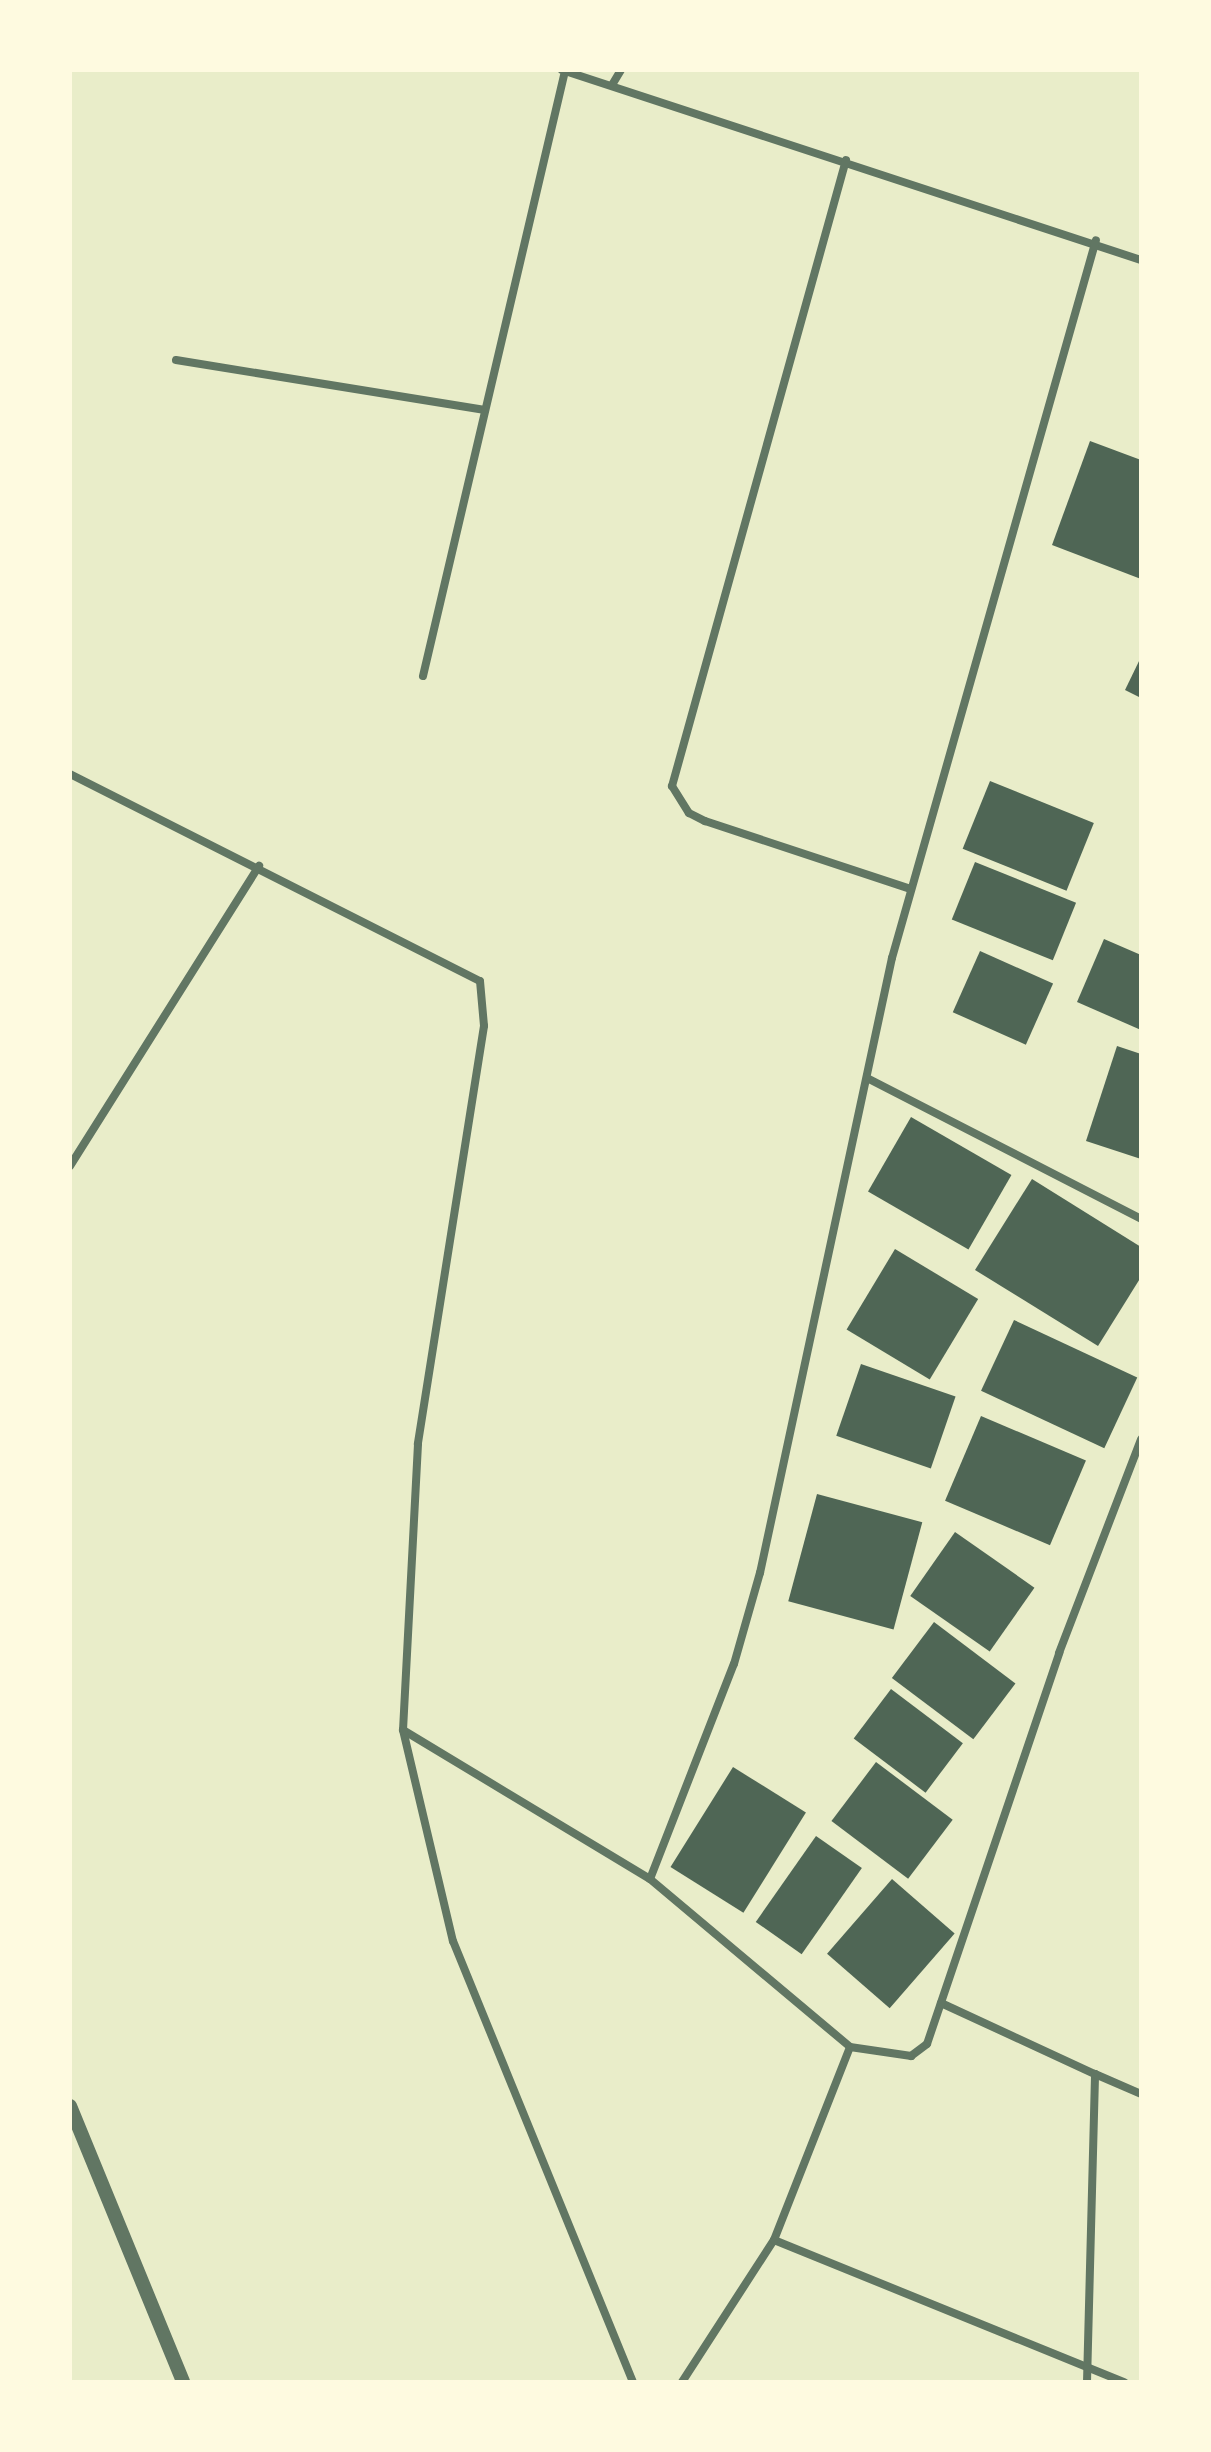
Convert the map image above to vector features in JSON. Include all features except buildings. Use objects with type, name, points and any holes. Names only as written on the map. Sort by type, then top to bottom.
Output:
[{"type":"street","points":[[423,676],[564,70],[1096,240],[1141,260]]},
{"type":"street","points":[[612,85],[621,70]]},
{"type":"street","points":[[846,160],[672,786],[689,813],[705,821],[911,889]]},
{"type":"street","points":[[650,1879],[734,1664],[760,1573],[911,889],[1096,240]]},
{"type":"street","points":[[176,360],[485,410]]},
{"type":"street","points":[[70,774],[467,969],[480,981],[485,1001],[418,1444],[403,1730],[453,1941],[633,2382]]},
{"type":"street","points":[[70,1166],[259,866]]},
{"type":"street","points":[[867,1078],[1141,1219]]},
{"type":"street","points":[[403,1730],[650,1879],[850,2047],[921,2052],[941,2003],[1059,1653],[1141,1439]]},
{"type":"street","points":[[941,2003],[1141,2094]]},
{"type":"street","points":[[682,2382],[774,2240],[850,2047]]},
{"type":"street","points":[[1087,2382],[1095,2074]]},
{"type":"street","points":[[70,2106],[183,2382]]},
{"type":"street","points":[[774,2240],[1124,2382]]}]
